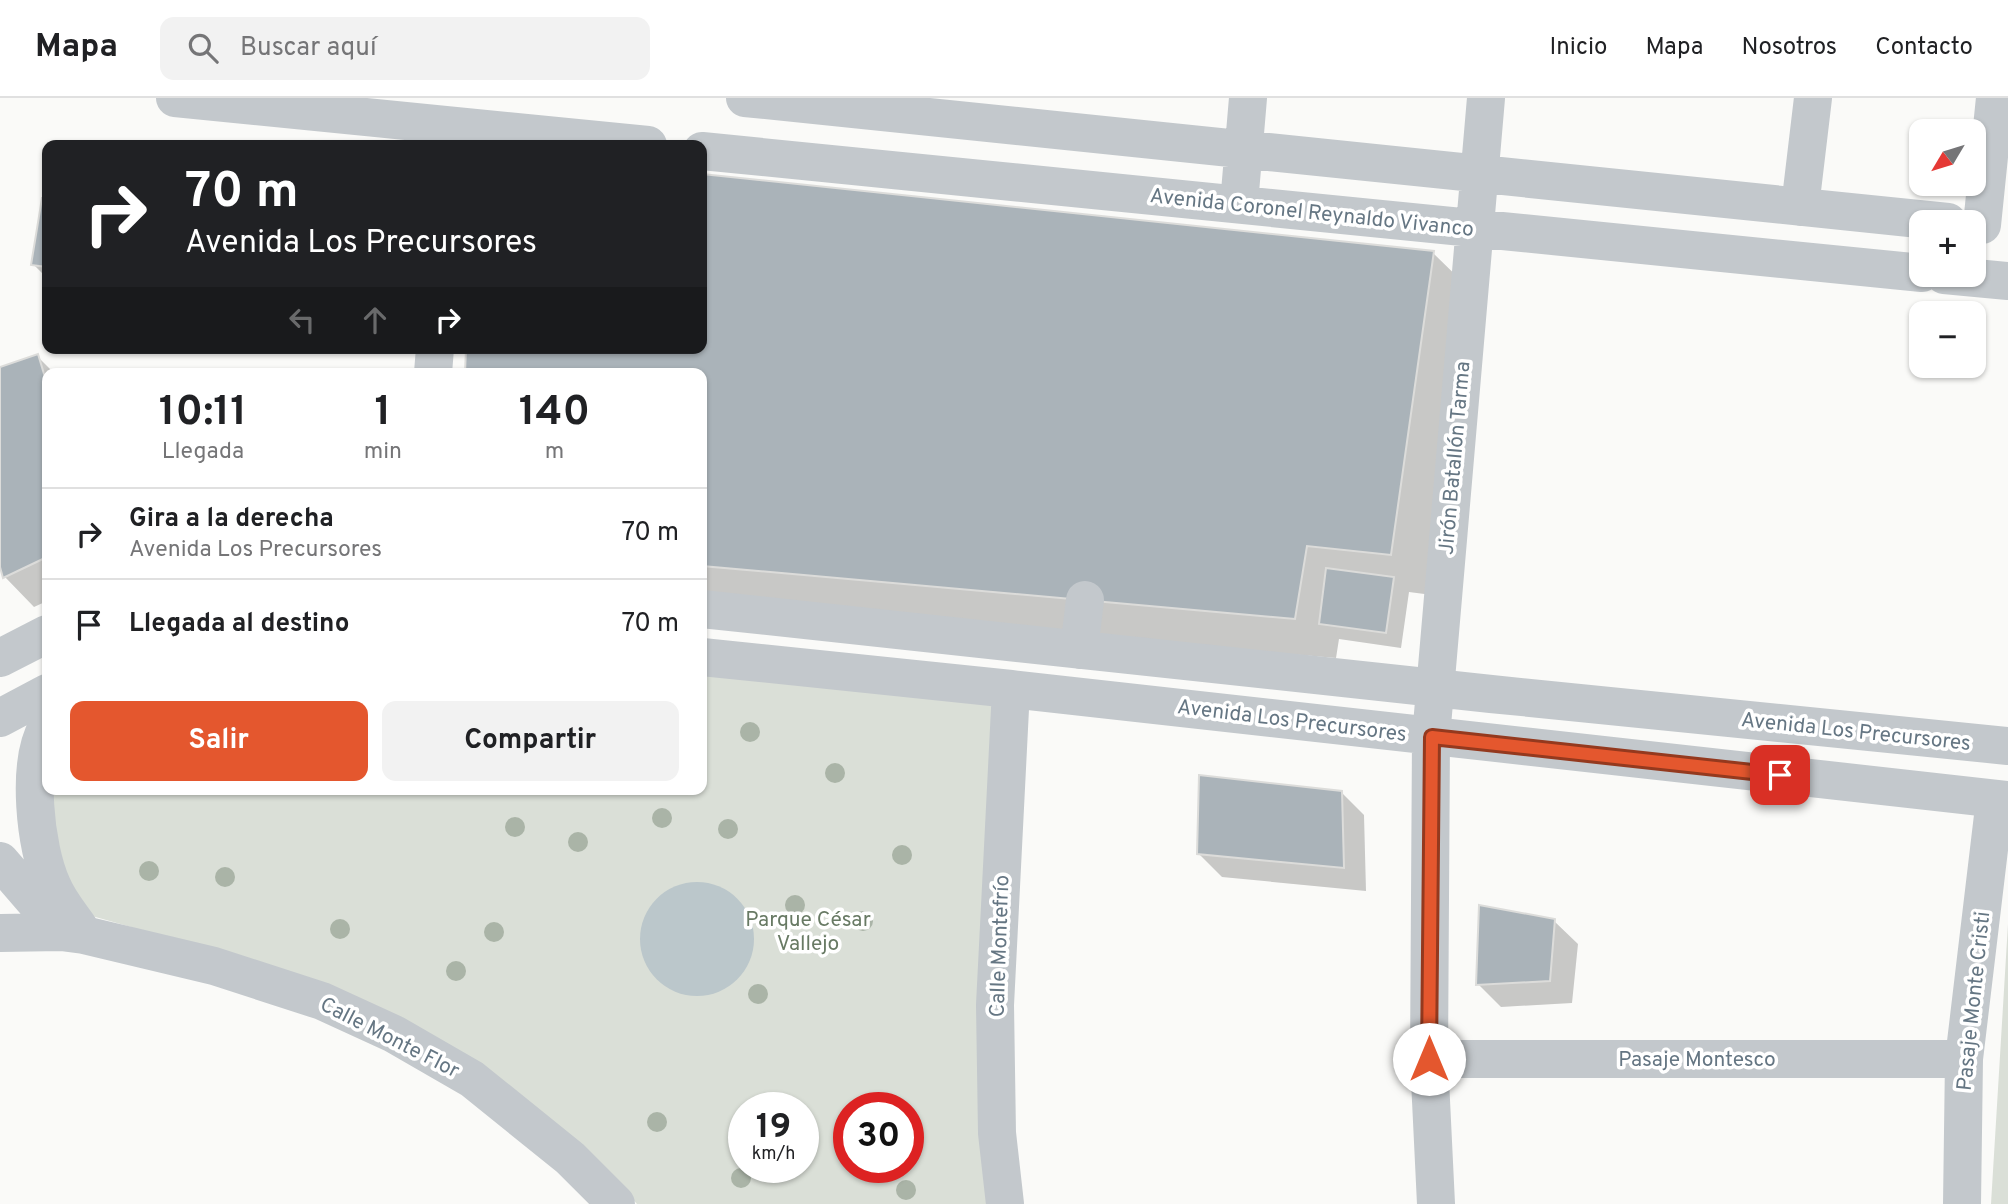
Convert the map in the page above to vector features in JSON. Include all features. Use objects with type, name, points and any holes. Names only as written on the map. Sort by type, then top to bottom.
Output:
[{"type":"street","points":[[175,98],[456,136],[541,140]]},
{"type":"street","points":[[745,98],[1909,218]]},
{"type":"street","points":[[1239,204],[1248,98]]},
{"type":"street","name":"Jirón Batallón Tarma","points":[[1432,737],[1434,687],[1486,98]]},
{"type":"street","points":[[1800,207],[1813,98]]},
{"type":"street","points":[[1980,210],[1995,98]]},
{"type":"street","name":"Avenida Coronel Reynaldo Vivanco","points":[[707,151],[1909,271]]},
{"type":"street","points":[[1986,279],[2008,281]]},
{"type":"street","points":[[1079,650],[1085,600]]},
{"type":"street","name":"Avenida Los Precursores","points":[[707,610],[2008,746]]},
{"type":"street","points":[[0,658],[42,637]]},
{"type":"street","name":"Avenida Los Precursores","points":[[707,658],[2001,800]]},
{"type":"street","name":"Calle Montefrío","points":[[1005,1204],[997,1133],[995,1005],[1011,689]]},
{"type":"street","points":[[0,718],[42,696]]},
{"type":"street","points":[[42,736],[36,767],[36,810],[41,850],[52,886],[73,934]]},
{"type":"street","points":[[1432,737],[1429,1059],[1436,1204]]},
{"type":"street","name":"Pasaje Monte Cristi","points":[[1962,1204],[1964,1059],[2001,800]]},
{"type":"street","points":[[0,861],[73,934]]},
{"type":"street","name":"Calle Monte Flor","points":[[0,933],[73,934],[214,966],[322,1001],[394,1034],[472,1079],[570,1158],[615,1204]]},
{"type":"street","name":"Pasaje Montesco","points":[[1429,1059],[1964,1059]]},
{"type":"green space","name":"Parque César Vallejo","points":[[707,668],[995,700],[1004,1204],[637,1204],[613,1178],[511,1089],[131,927],[92,916],[69,887],[55,837],[53,795],[707,795]]},
{"type":"green space","points":[[2008,924],[2008,1204],[1991,1204]]},
{"type":"shaded area","points":[[697,882],[719,886],[737,899],[750,917],[754,939],[750,961],[737,979],[719,992],[697,996],[675,992],[657,979],[644,961],[640,939],[644,917],[657,899],[675,886]]},
{"type":"building","points":[[707,175],[1434,251],[1391,555],[1307,546],[1295,619],[707,566],[707,368],[465,368],[466,354],[707,354]]},
{"type":"building","points":[[42,198],[42,266],[31,265]]},
{"type":"building","points":[[38,354],[42,368],[42,559],[3,578],[0,567],[0,367]]},
{"type":"building","points":[[1326,568],[1394,577],[1386,633],[1319,624]]},
{"type":"building","points":[[1199,775],[1342,791],[1344,868],[1197,854]]},
{"type":"building","points":[[1479,905],[1555,919],[1550,981],[1476,985]]},
{"type":"route","points":[[1429,1059],[1432,737],[1780,775]]}]
